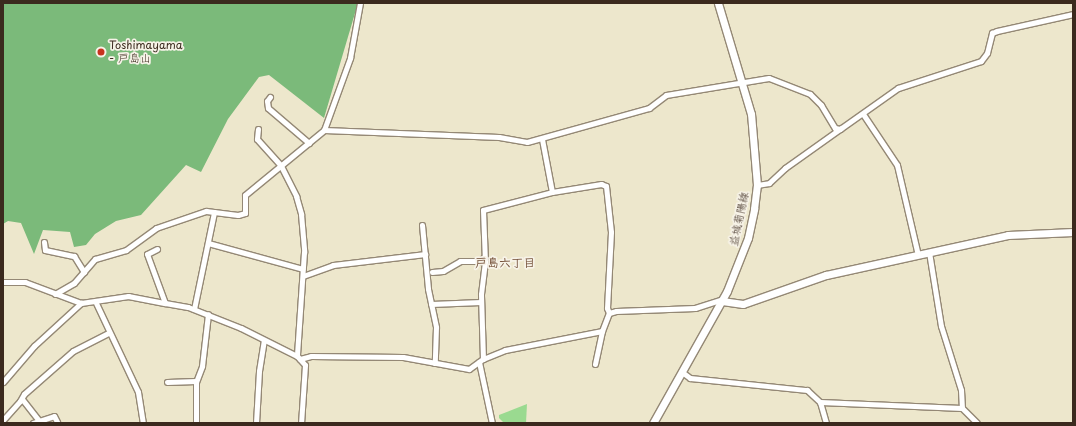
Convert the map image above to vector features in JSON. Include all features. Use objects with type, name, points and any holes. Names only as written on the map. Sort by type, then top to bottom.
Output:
[{"type":"main road","name":"益城菊陽線","points":[[654,423],[722,300],[738,267],[748,238],[757,185],[753,128],[743,84],[718,3]]},
{"type":"main road","points":[[722,300],[743,304],[826,275],[1008,236],[1073,232]]},
{"type":"street","points":[[55,294],[74,283],[95,259],[126,250],[156,228],[206,212],[242,215],[246,210],[245,195],[324,130],[350,58],[360,3]]},
{"type":"street","points":[[757,185],[769,184],[785,168],[863,114],[868,107],[898,88],[982,61],[987,53],[992,33],[997,30],[1073,14]]},
{"type":"street","points":[[324,130],[500,137],[528,142],[650,108],[666,95],[743,84],[769,78],[810,94],[821,105],[835,128],[842,128]]},
{"type":"street","points":[[270,97],[266,101],[268,108],[309,143]]},
{"type":"street","points":[[863,114],[897,165],[918,255]]},
{"type":"street","points":[[258,129],[258,141],[281,166],[300,206],[304,234],[299,358]]},
{"type":"street","points":[[542,138],[552,192]]},
{"type":"street","points":[[492,423],[481,360],[481,302],[484,257],[481,234],[483,210],[552,192],[601,184],[606,186],[611,232],[607,308],[609,313],[602,331],[595,364]]},
{"type":"street","points":[[194,309],[214,212]]},
{"type":"street","points":[[422,225],[431,304],[436,326],[435,363]]},
{"type":"street","points":[[44,242],[45,250],[74,256],[84,272]]},
{"type":"street","points":[[208,243],[303,269]]},
{"type":"street","points":[[156,249],[147,254],[165,303]]},
{"type":"street","points":[[929,252],[941,326],[961,390],[962,408],[977,423]]},
{"type":"street","points":[[303,276],[334,266],[425,254]]},
{"type":"street","points":[[432,272],[443,271],[460,261],[480,261],[484,257]]},
{"type":"street","points":[[3,282],[25,282],[82,303],[96,303],[128,296],[194,309],[264,340],[299,358],[305,365],[306,372],[301,423]]},
{"type":"street","points":[[609,313],[616,311],[694,308],[722,300]]},
{"type":"street","points":[[431,304],[481,302]]},
{"type":"street","points":[[3,382],[34,346],[82,303]]},
{"type":"street","points":[[96,303],[108,333],[138,392],[143,423]]},
{"type":"street","points":[[196,423],[196,381],[202,366],[208,314]]},
{"type":"street","points":[[299,358],[311,356],[403,357],[469,369],[481,360],[505,350],[602,331]]},
{"type":"street","points":[[3,420],[22,399],[24,394],[73,351],[108,333]]},
{"type":"street","points":[[256,423],[259,371],[264,340]]},
{"type":"street","points":[[682,372],[690,378],[807,390],[820,402],[826,423]]},
{"type":"street","points":[[167,382],[196,381]]},
{"type":"street","points":[[22,399],[38,421]]},
{"type":"street","points":[[820,402],[962,408]]},
{"type":"street","points":[[32,423],[54,416],[57,422]]},
{"type":"green space","points":[[3,3],[358,3],[324,118],[269,75],[259,77],[228,119],[201,172],[186,165],[141,215],[116,221],[95,234],[86,245],[74,247],[70,232],[43,230],[34,254],[21,223],[8,221],[3,224]]},
{"type":"green space","points":[[527,404],[526,423],[504,423],[499,418],[499,415]]},
{"type":"place","name":"Toshimayama - 戸島山","points":[[101,52]]},
{"type":"district","name":"戸島六丁目","points":[[505,263]]}]
